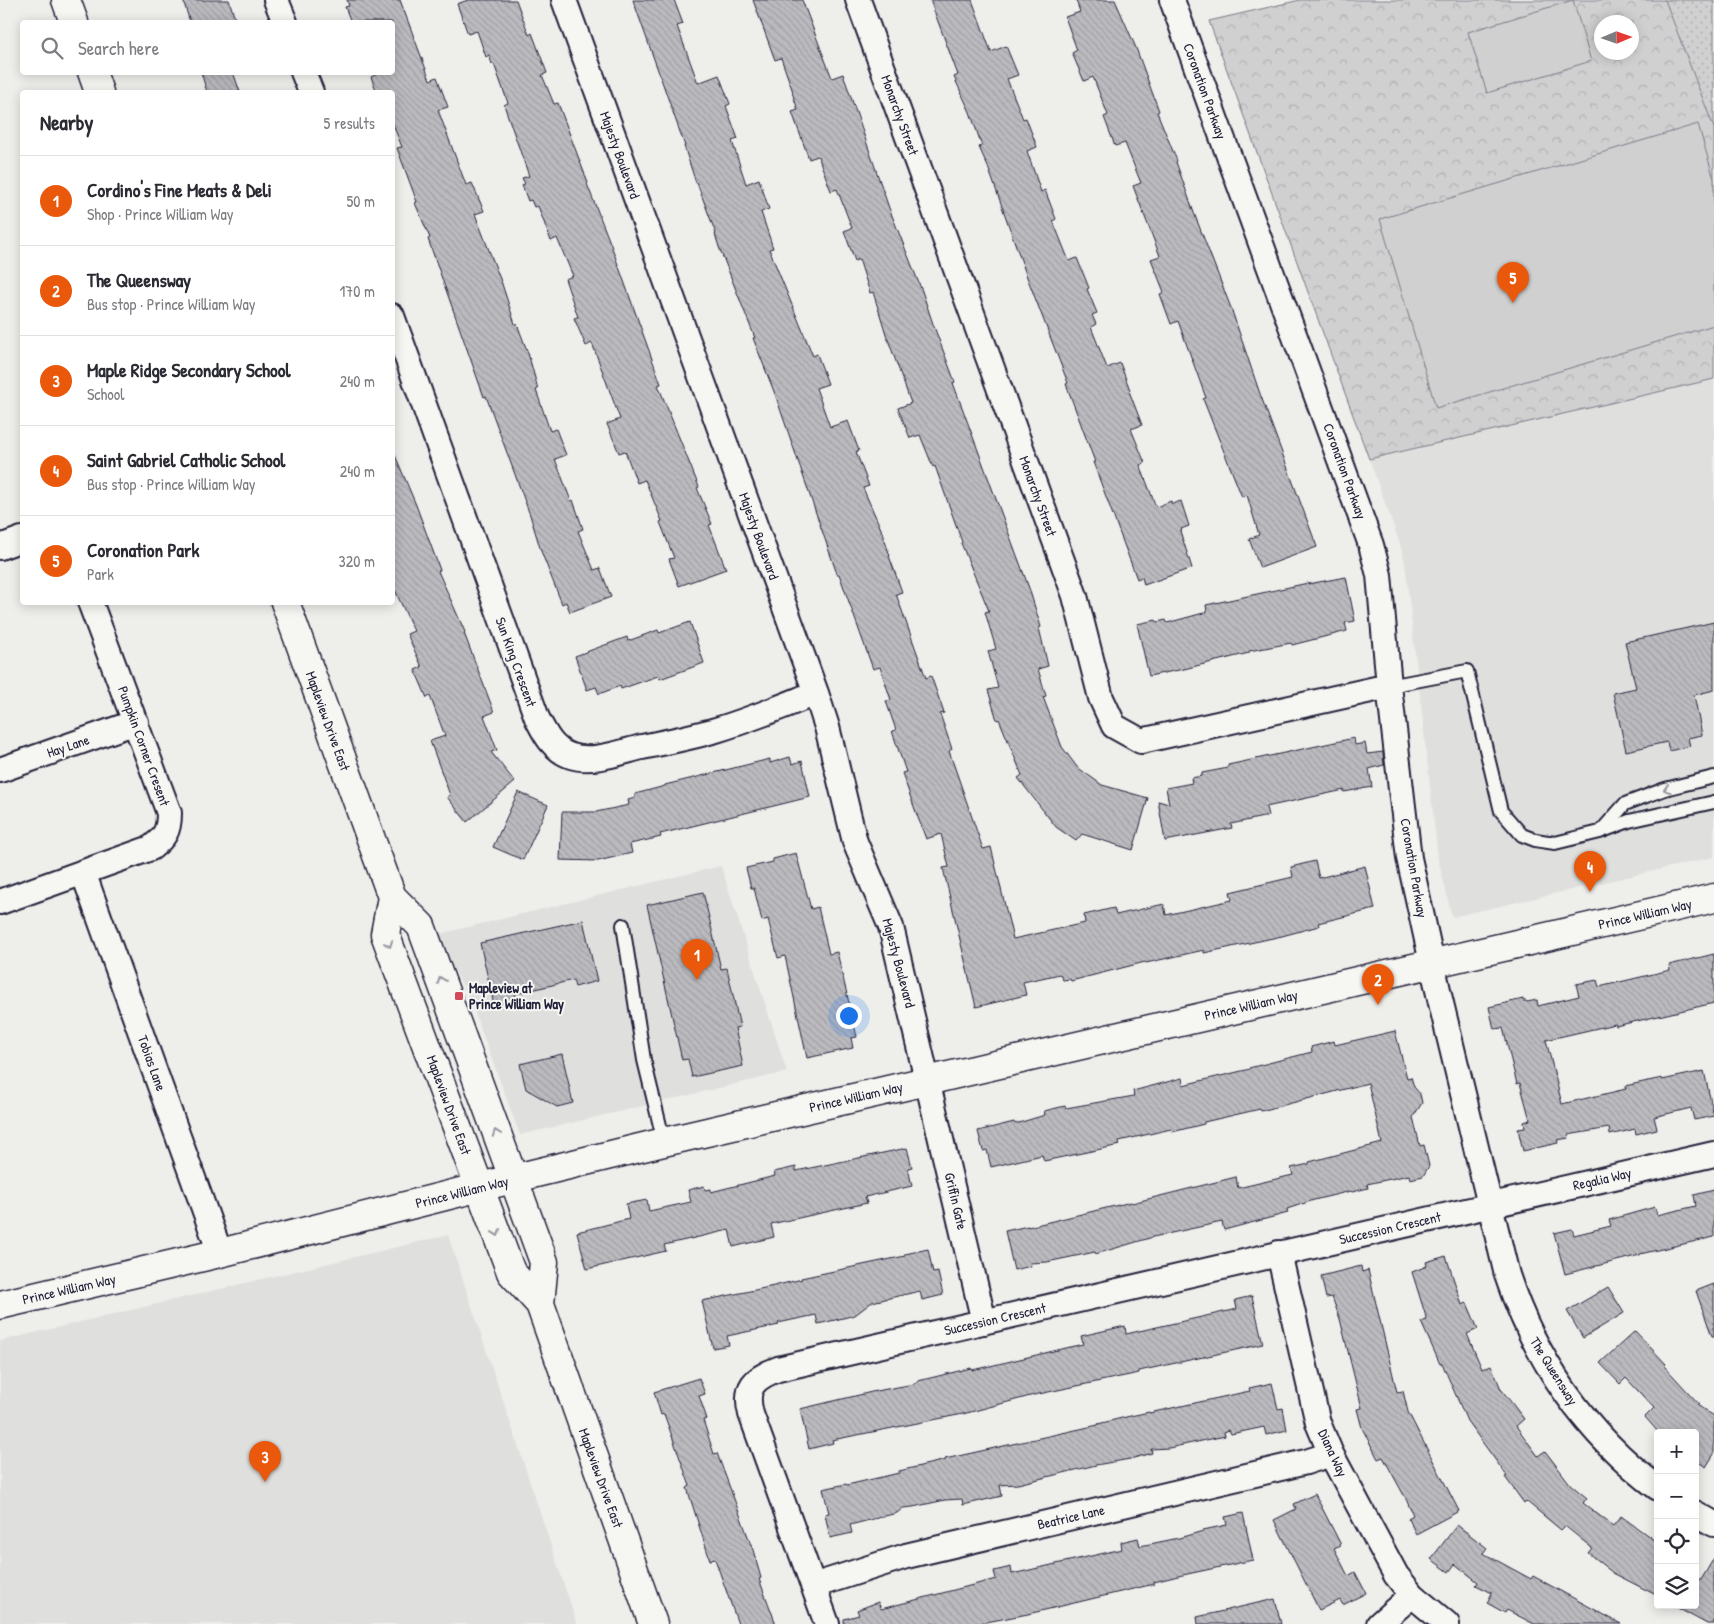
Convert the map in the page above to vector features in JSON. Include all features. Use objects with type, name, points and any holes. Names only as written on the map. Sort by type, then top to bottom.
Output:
[{"type":"street","points":[[66,0],[73,20]]},
{"type":"street","points":[[276,0],[284,20]]},
{"type":"street","name":"Majesty Boulevard","points":[[564,0],[816,693],[827,727],[855,842],[892,927],[928,1079]]},
{"type":"street","name":"Monarchy Street","points":[[858,0],[1075,596],[1101,698],[1114,726],[1141,741],[1389,686]]},
{"type":"street","name":"Coronation Parkway","points":[[1172,0],[1371,545],[1379,575],[1389,686],[1409,858],[1432,963]]},
{"type":"street","points":[[93,75],[98,90]]},
{"type":"street","points":[[304,75],[310,90]]},
{"type":"street","name":"Sun King Crescent","points":[[395,324],[536,718],[547,738],[560,751],[573,757],[592,758],[617,753],[714,730],[816,693]]},
{"type":"street","points":[[0,547],[20,540]]},
{"type":"street","name":"Pumpkin Corner Cresent","points":[[0,902],[151,848],[162,840],[169,826],[168,813],[136,722],[91,605]]},
{"type":"street","name":"Mapleview Drive East","points":[[286,605],[392,897],[421,926],[544,1262],[540,1304]]},
{"type":"street","name":"Hay Lane","points":[[0,770],[136,722]]},
{"type":"street","name":"Tobias Lane","points":[[83,872],[220,1253]]},
{"type":"street","name":"Mapleview Drive East","points":[[392,897],[385,934],[511,1272],[540,1304],[653,1624]]},
{"type":"street","name":"Prince William Way","points":[[0,1305],[220,1253],[513,1179],[928,1079],[1714,898]]},
{"type":"street","name":"The Queensway","points":[[1432,963],[1505,1268],[1516,1302],[1548,1368],[1573,1404],[1601,1437],[1632,1468],[1654,1485]]},
{"type":"street","name":"Griffin Gate","points":[[928,1079],[984,1322]]},
{"type":"street","name":"Regalia Way","points":[[1490,1204],[1714,1154]]},
{"type":"street","name":"Succession Crescent","points":[[827,1624],[750,1414],[749,1391],[762,1375],[1490,1204]]},
{"type":"street","name":"Diana Way","points":[[1278,1253],[1318,1423],[1331,1454],[1396,1575],[1412,1595],[1446,1624]]},
{"type":"street","name":"Beatrice Lane","points":[[813,1586],[906,1556],[1306,1462],[1331,1454]]},
{"type":"street","points":[[1699,1515],[1714,1524]]},
{"type":"street","points":[[1379,1624],[1412,1595]]},
{"type":"lane","points":[[1389,686],[1468,671],[1501,811],[1522,835],[1534,840],[1555,843],[1600,832],[1629,822],[1714,802]]},
{"type":"lane","points":[[1600,832],[1625,804],[1665,789],[1714,777]]},
{"type":"lane","points":[[623,925],[644,1060],[664,1142]]},
{"type":"shaded area","points":[[1714,379],[1714,857],[1452,917],[1438,858],[1405,562],[1369,459]]},
{"type":"shaded area","points":[[721,866],[787,1072],[520,1135],[468,995],[450,962],[439,934]]},
{"type":"shaded area","points":[[448,1235],[577,1624],[0,1624],[0,1341]]},
{"type":"green space","points":[[1300,0],[1665,0],[1714,128],[1714,379],[1369,459],[1209,21]]},
{"type":"green space","points":[[1573,0],[1591,61],[1487,93],[1468,32]]},
{"type":"green space","points":[[1663,0],[1714,0],[1714,138]]},
{"type":"green space","points":[[1698,124],[1714,179],[1714,325],[1436,408],[1380,219]]},
{"type":"building","points":[[183,0],[229,0],[235,20],[189,20]]},
{"type":"building","points":[[347,0],[400,0],[430,80],[437,77],[448,107],[438,110],[466,185],[472,183],[484,211],[475,214],[515,324],[517,324],[528,353],[538,389],[536,390],[550,431],[556,429],[566,455],[555,459],[583,529],[578,531],[594,570],[600,568],[611,597],[570,612],[566,602],[562,604],[541,551],[530,515],[486,396],[484,397],[397,148],[402,147],[395,130],[395,90],[376,90],[371,77],[375,75],[395,75],[395,20],[350,20],[345,7],[349,6]]},
{"type":"building","points":[[468,0],[516,0],[529,35],[532,33],[547,73],[542,75],[554,104],[558,103],[588,183],[661,384],[658,385],[699,487],[697,488],[712,524],[709,525],[726,569],[679,586],[669,559],[674,558],[660,522],[662,521],[645,480],[637,483],[625,451],[619,453],[607,424],[620,419],[592,343],[586,346],[574,318],[578,317],[565,279],[573,276],[557,238],[551,241],[538,206],[534,207],[531,200],[528,201],[522,185],[525,184],[522,178],[529,176],[504,105],[508,103],[494,64],[492,64],[489,55],[486,57],[477,31],[468,34],[457,4]]},
{"type":"building","points":[[633,0],[674,0],[683,24],[677,26],[698,83],[719,75],[730,104],[726,106],[738,139],[732,141],[746,184],[759,179],[769,209],[761,212],[773,248],[769,249],[813,356],[817,354],[828,384],[816,388],[830,427],[848,421],[859,451],[856,452],[869,486],[863,488],[881,529],[902,592],[896,594],[926,678],[931,676],[944,713],[940,714],[952,749],[949,751],[983,849],[991,847],[1013,939],[1085,923],[1084,915],[1114,908],[1116,915],[1164,904],[1166,915],[1232,900],[1230,892],[1293,877],[1291,867],[1315,861],[1319,878],[1365,866],[1375,909],[1318,923],[1319,926],[1282,936],[1204,953],[1204,950],[1145,962],[1071,981],[1070,979],[1063,980],[1060,974],[1023,982],[1026,995],[976,1007],[943,868],[949,867],[941,834],[926,839],[913,804],[902,773],[906,772],[892,731],[896,730],[886,701],[891,700],[880,667],[873,669],[839,574],[837,574],[775,394],[753,338],[755,338],[696,183],[685,146]]},
{"type":"building","points":[[753,0],[802,0],[832,78],[843,74],[889,208],[922,291],[955,382],[953,383],[1029,588],[1041,627],[1039,628],[1048,666],[1038,669],[1046,696],[1043,697],[1062,747],[1077,767],[1102,785],[1148,798],[1133,850],[1082,834],[1076,841],[1056,827],[1018,778],[1022,775],[999,719],[997,720],[988,690],[998,688],[988,651],[996,649],[985,612],[989,611],[961,543],[935,466],[933,467],[920,435],[910,438],[898,408],[911,403],[873,292],[870,293],[859,259],[855,261],[844,231],[852,228],[837,189],[831,191],[818,156],[809,159],[792,112],[798,110],[793,92],[781,58],[775,60]]},
{"type":"building","points":[[930,0],[972,0],[991,52],[1006,46],[1018,75],[1007,79],[1023,119],[1026,118],[1037,147],[1027,151],[1041,192],[1045,190],[1056,219],[1053,221],[1069,261],[1077,258],[1089,288],[1087,289],[1097,313],[1092,315],[1096,324],[1091,327],[1107,368],[1120,363],[1130,390],[1142,425],[1131,429],[1145,463],[1140,465],[1156,507],[1171,501],[1172,504],[1181,501],[1189,526],[1180,531],[1192,568],[1144,585],[1142,577],[1137,579],[1093,462],[1095,462],[1066,384],[1068,383],[979,147],[982,146],[970,112],[954,77],[958,75]]},
{"type":"building","points":[[1076,0],[1115,0],[1136,48],[1159,111],[1157,112],[1177,161],[1194,213],[1231,308],[1259,391],[1317,547],[1260,568],[1249,539],[1259,535],[1247,495],[1242,497],[1203,399],[1206,398],[1178,321],[1171,324],[1160,294],[1164,292],[1151,259],[1160,256],[1133,186],[1141,183],[1125,143],[1115,146],[1104,117],[1108,115],[1093,77],[1084,81],[1072,53],[1077,50],[1065,17],[1080,12]]},
{"type":"building","points":[[202,75],[234,75],[239,90],[206,90]]},
{"type":"building","points":[[395,455],[416,505],[440,570],[438,571],[465,632],[494,712],[484,716],[497,750],[491,752],[515,782],[467,822],[447,797],[450,795],[430,741],[445,736],[430,696],[427,698],[415,670],[422,667],[407,634],[414,631],[395,590]]},
{"type":"building","points":[[1346,577],[1355,621],[1345,623],[1347,631],[1292,645],[1291,643],[1249,651],[1249,653],[1149,676],[1137,624],[1156,620],[1157,622],[1166,620],[1167,623],[1207,612],[1206,605],[1308,583]]},
{"type":"building","points":[[690,622],[704,663],[660,679],[658,676],[621,689],[620,686],[599,694],[596,687],[587,690],[575,656],[627,637],[628,641],[658,630],[659,633]]},
{"type":"building","points":[[1714,622],[1714,690],[1694,695],[1702,735],[1688,738],[1690,746],[1669,751],[1667,742],[1626,751],[1613,693],[1636,688],[1625,642]]},
{"type":"building","points":[[1354,738],[1355,745],[1365,743],[1367,754],[1383,752],[1384,765],[1369,769],[1372,787],[1344,792],[1344,790],[1266,807],[1268,816],[1231,824],[1232,828],[1165,841],[1158,801],[1169,804],[1166,788],[1192,783],[1191,778],[1202,776],[1202,773],[1228,768],[1228,765]]},
{"type":"building","points":[[790,757],[792,764],[802,761],[810,797],[660,834],[661,837],[630,844],[632,853],[598,861],[560,860],[562,812],[596,812],[629,805],[628,800],[635,798],[635,794],[665,785],[770,759],[770,763]]},
{"type":"building","points":[[518,792],[548,805],[523,860],[493,847]]},
{"type":"building","points":[[796,853],[811,909],[818,907],[829,954],[837,952],[857,1037],[851,1038],[853,1048],[807,1058],[785,956],[778,958],[768,919],[762,921],[754,888],[751,888],[746,868],[773,862],[773,859]]},
{"type":"building","points":[[703,892],[721,969],[727,968],[740,1027],[735,1028],[743,1066],[692,1077],[688,1059],[682,1060],[647,905]]},
{"type":"building","points":[[583,920],[597,981],[575,987],[573,980],[515,994],[517,1000],[494,1005],[480,943]]},
{"type":"building","points":[[1714,954],[1714,1003],[1546,1040],[1562,1104],[1626,1089],[1625,1086],[1704,1071],[1714,1116],[1694,1120],[1691,1108],[1654,1117],[1657,1129],[1636,1134],[1635,1129],[1610,1135],[1609,1128],[1568,1135],[1569,1138],[1557,1140],[1558,1143],[1523,1151],[1518,1129],[1525,1128],[1524,1122],[1530,1120],[1520,1083],[1517,1084],[1503,1028],[1494,1029],[1489,1007],[1523,999],[1523,1001],[1527,1002],[1537,1000],[1538,1006],[1579,996],[1576,984],[1597,980],[1599,987],[1670,970],[1669,965]]},
{"type":"building","points":[[1395,1031],[1407,1078],[1411,1077],[1414,1087],[1420,1094],[1422,1103],[1413,1117],[1420,1146],[1424,1145],[1429,1166],[1423,1176],[1410,1179],[1409,1175],[1367,1184],[1368,1188],[1314,1200],[1287,1209],[1288,1213],[1224,1230],[1222,1222],[1153,1237],[1096,1254],[1095,1252],[1047,1262],[1030,1263],[1031,1266],[1014,1270],[1005,1231],[1132,1203],[1236,1177],[1238,1188],[1293,1175],[1291,1168],[1382,1143],[1368,1083],[1261,1111],[1260,1109],[1204,1122],[1204,1124],[1172,1132],[1171,1129],[1119,1141],[1120,1145],[1044,1161],[1042,1155],[991,1167],[987,1150],[983,1151],[978,1131],[1014,1122],[1015,1124],[1045,1115],[1044,1111],[1065,1106],[1066,1108],[1134,1096],[1133,1091],[1182,1078],[1183,1085],[1250,1069],[1312,1052],[1311,1047],[1334,1041],[1335,1045]]},
{"type":"building","points":[[562,1054],[573,1103],[557,1107],[526,1089],[520,1064]]},
{"type":"building","points":[[907,1148],[912,1167],[908,1168],[912,1186],[865,1197],[867,1203],[771,1224],[774,1237],[733,1247],[729,1230],[664,1245],[666,1251],[587,1269],[577,1232],[629,1219],[626,1204],[647,1200],[649,1211],[691,1202],[688,1190],[704,1186],[705,1190],[711,1189],[711,1192],[775,1176],[774,1172],[796,1167],[796,1171]]},
{"type":"building","points":[[1714,1190],[1714,1237],[1565,1274],[1554,1233],[1572,1229],[1574,1235],[1611,1226],[1609,1220],[1655,1207],[1657,1215],[1696,1206],[1694,1195]]},
{"type":"building","points":[[928,1249],[933,1273],[938,1272],[943,1295],[922,1300],[920,1291],[872,1302],[855,1315],[818,1324],[816,1315],[778,1323],[779,1325],[727,1336],[729,1345],[713,1348],[702,1301],[905,1256],[905,1254]]},
{"type":"building","points":[[1446,1256],[1462,1305],[1467,1303],[1478,1329],[1467,1334],[1482,1369],[1491,1365],[1501,1389],[1524,1419],[1516,1426],[1538,1456],[1545,1451],[1571,1485],[1587,1498],[1583,1503],[1613,1526],[1621,1516],[1654,1540],[1654,1594],[1613,1573],[1588,1553],[1592,1548],[1565,1526],[1561,1530],[1526,1501],[1524,1503],[1505,1477],[1507,1476],[1467,1421],[1442,1363],[1440,1364],[1421,1322],[1427,1320],[1412,1272],[1427,1266],[1426,1262]]},
{"type":"building","points":[[1361,1266],[1362,1272],[1368,1270],[1397,1392],[1403,1391],[1408,1412],[1459,1511],[1416,1534],[1408,1518],[1413,1515],[1406,1499],[1383,1457],[1378,1459],[1362,1428],[1357,1409],[1362,1408],[1340,1319],[1332,1297],[1326,1298],[1321,1276]]},
{"type":"building","points":[[1714,1284],[1714,1336],[1712,1336],[1696,1291]]},
{"type":"building","points":[[1608,1287],[1624,1313],[1583,1338],[1567,1311]]},
{"type":"building","points":[[1252,1296],[1263,1344],[1034,1395],[963,1414],[832,1440],[833,1443],[809,1449],[800,1409],[914,1384],[918,1381],[971,1368],[972,1370],[1083,1344],[1081,1336],[1125,1326],[1126,1334],[1237,1309],[1235,1300]]},
{"type":"building","points":[[1635,1331],[1666,1364],[1664,1366],[1699,1404],[1697,1405],[1714,1416],[1714,1454],[1706,1467],[1699,1463],[1699,1429],[1656,1429],[1645,1417],[1654,1408],[1626,1378],[1620,1384],[1600,1363]]},
{"type":"building","points":[[699,1378],[705,1394],[699,1396],[707,1419],[703,1420],[714,1454],[717,1453],[753,1550],[761,1578],[759,1579],[776,1624],[738,1624],[715,1559],[710,1560],[687,1488],[690,1486],[664,1414],[661,1415],[654,1392]]},
{"type":"building","points":[[1272,1383],[1278,1409],[1283,1408],[1287,1430],[1266,1435],[1264,1427],[1231,1434],[1229,1430],[1224,1432],[1225,1436],[1169,1448],[1151,1449],[1152,1453],[1130,1459],[1096,1465],[1018,1484],[1000,1485],[1002,1496],[963,1505],[962,1499],[945,1500],[903,1508],[897,1513],[850,1525],[852,1533],[830,1538],[825,1514],[829,1513],[823,1489],[899,1473],[899,1471],[945,1459],[1126,1417],[1250,1391],[1249,1388]]},
{"type":"building","points":[[1315,1494],[1341,1545],[1334,1548],[1348,1576],[1355,1572],[1366,1593],[1343,1605],[1340,1600],[1319,1610],[1274,1520],[1296,1509],[1294,1504]]},
{"type":"building","points":[[1243,1513],[1253,1560],[1178,1576],[1154,1582],[1154,1584],[1028,1614],[976,1624],[844,1624],[844,1619],[859,1615],[857,1610],[878,1602],[881,1609],[996,1579],[994,1571],[1011,1567],[1012,1574],[1122,1549],[1121,1542],[1138,1538],[1140,1546],[1179,1538],[1227,1525],[1225,1517]]},
{"type":"building","points":[[1457,1525],[1487,1548],[1483,1553],[1531,1579],[1533,1576],[1621,1624],[1534,1624],[1507,1610],[1505,1613],[1487,1603],[1492,1593],[1476,1585],[1478,1582],[1455,1564],[1449,1572],[1431,1559]]},
{"type":"building","points":[[1714,1558],[1714,1624],[1707,1624],[1679,1609],[1699,1609],[1699,1579],[1701,1580]]},
{"type":"building","points":[[1275,1599],[1281,1624],[1198,1624],[1197,1617]]},
{"type":"place","name":"Coronation Park","points":[[1513,303]]},
{"type":"place","name":"Saint Gabriel Catholic School","points":[[1590,892]]},
{"type":"place","name":"Cordino's Fine Meats & Deli","points":[[697,980]]},
{"type":"place","name":"Mapleview at Prince William Way","points":[[459,996]]},
{"type":"place","name":"The Queensway","points":[[1378,1005]]},
{"type":"place","name":"Maple Ridge Secondary School","points":[[265,1482]]}]
